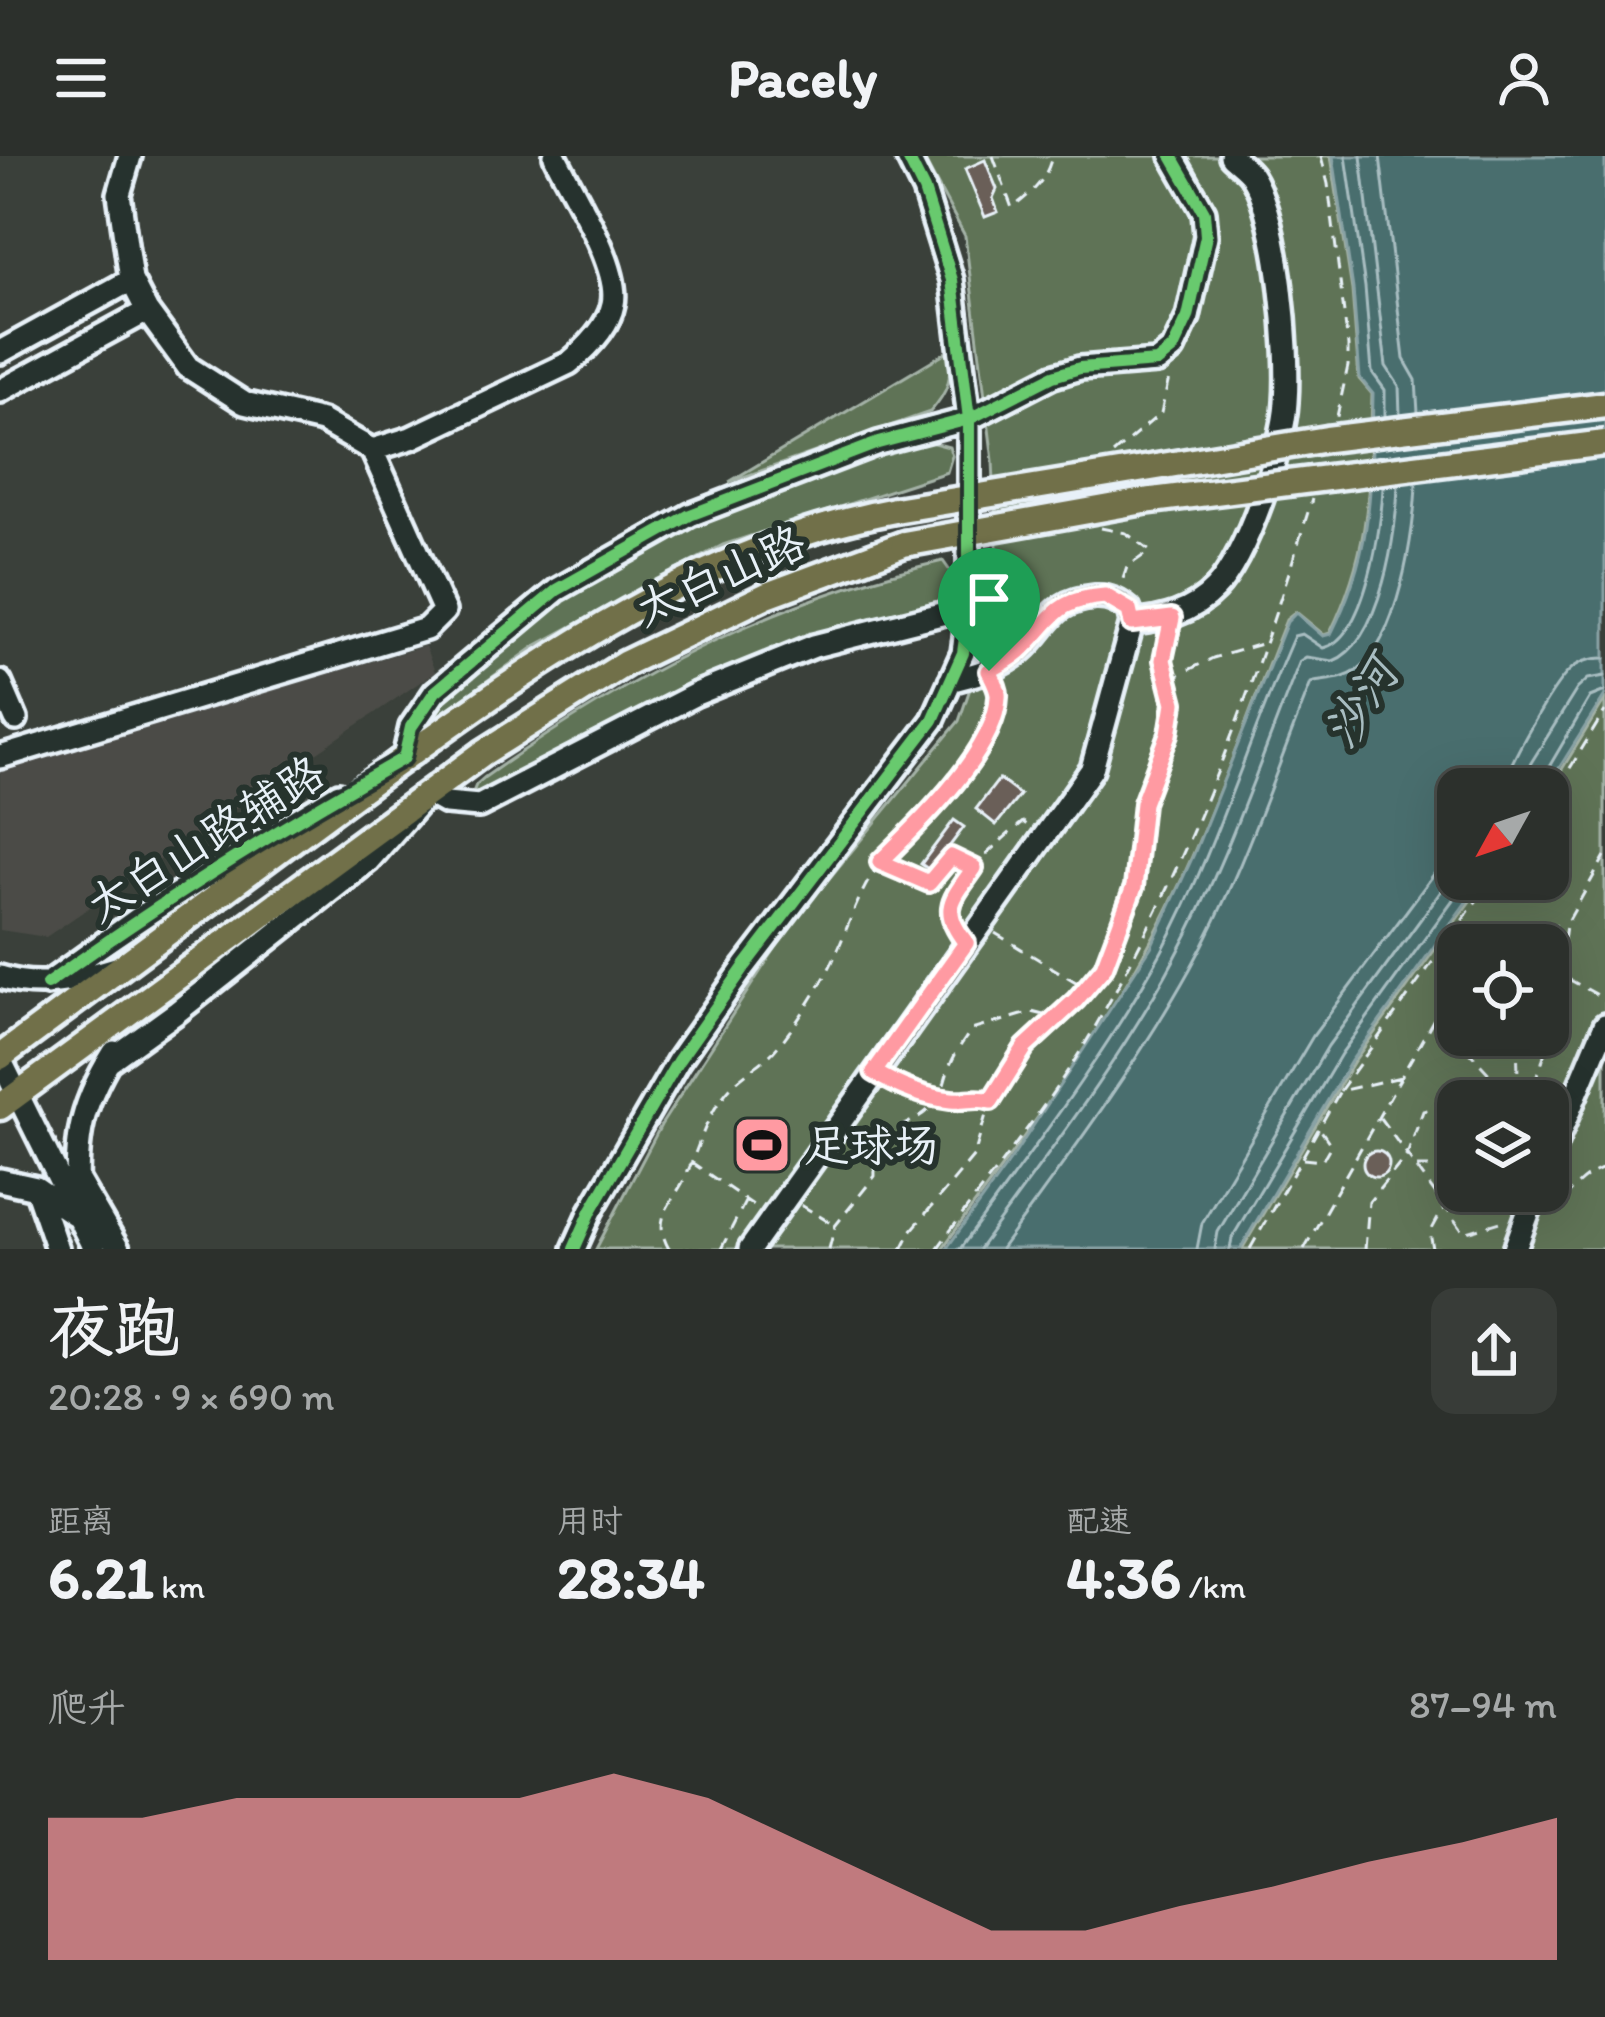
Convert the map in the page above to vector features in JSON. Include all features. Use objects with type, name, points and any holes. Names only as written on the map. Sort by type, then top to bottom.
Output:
[{"type":"main road","name":"太白山路","points":[[0,1058],[466,712],[584,637],[703,573],[853,518],[896,509],[1327,439],[1605,405]]},
{"type":"main road","name":"太白山路","points":[[9,1100],[483,753],[626,663],[767,596],[904,544],[1144,501],[1605,443]]},
{"type":"street","points":[[0,757],[427,629],[444,611],[372,451],[322,421],[244,403],[188,367],[147,311],[131,280],[119,194],[130,156]]},
{"type":"street","points":[[372,451],[411,438],[569,363],[588,347],[614,304],[611,273],[555,156]]},
{"type":"street","points":[[574,1249],[678,1060],[933,720],[963,653],[969,607],[969,418],[952,280],[924,190],[907,156]]},
{"type":"street","points":[[404,758],[411,727],[435,692],[557,590],[690,515],[878,443],[969,418],[1053,376],[1079,368],[1156,362],[1173,349],[1188,317],[1206,236],[1204,212],[1172,156]]},
{"type":"street","points":[[1140,622],[1172,618],[1214,590],[1238,556],[1256,517],[1286,406],[1284,309],[1268,224],[1251,175],[1231,156]]},
{"type":"street","points":[[0,352],[131,280]]},
{"type":"street","points":[[0,392],[147,311]]},
{"type":"street","points":[[950,680],[989,671],[1021,651],[1055,610],[1076,598],[1105,596],[1140,622]]},
{"type":"street","points":[[109,1061],[368,861],[428,793],[446,802],[479,806],[696,694],[814,646],[969,607]]},
{"type":"street","points":[[750,1249],[1092,770],[1140,622]]},
{"type":"street","points":[[0,682],[16,718]]},
{"type":"street","name":"太白山路辅路","points":[[47,984],[146,913],[307,812],[404,758]]},
{"type":"street","points":[[0,977],[21,984],[66,983],[122,966]]},
{"type":"street","points":[[78,1216],[78,1134],[86,1102],[150,995]]},
{"type":"street","points":[[1569,1111],[1605,1025]]},
{"type":"street","points":[[0,1058],[9,1100],[94,1249]]},
{"type":"street","points":[[0,1180],[36,1188],[78,1216]]},
{"type":"street","points":[[77,1180],[118,1249]]},
{"type":"street","points":[[36,1188],[57,1249]]},
{"type":"street","points":[[1515,1249],[1527,1214]]},
{"type":"path","points":[[993,156],[1012,208],[1048,174],[1052,156]]},
{"type":"path","points":[[1321,156],[1348,346],[1335,425]]},
{"type":"path","points":[[1132,437],[1161,413],[1167,397]]},
{"type":"path","points":[[937,1249],[1088,1038],[1168,889],[1234,731],[1317,483]]},
{"type":"path","points":[[1115,601],[1127,567],[1150,551],[1126,533]]},
{"type":"path","points":[[1163,660],[1172,618]]},
{"type":"path","points":[[902,1249],[911,1231],[974,1156],[991,1101],[1025,1047],[1104,967],[1134,887],[1143,803],[1169,734],[1174,703],[1163,660],[1140,622]]},
{"type":"path","points":[[1168,680],[1213,658],[1264,644]]},
{"type":"path","points":[[669,1249],[659,1232],[661,1220],[704,1125],[731,1087],[774,1051],[822,983],[880,862],[971,764],[992,722],[999,694],[989,671]]},
{"type":"path","points":[[1569,770],[1605,711]]},
{"type":"path","points":[[1598,723],[1605,727]]},
{"type":"path","points":[[966,943],[950,923],[949,911],[974,868],[1023,822],[1042,838]]},
{"type":"path","points":[[1567,924],[1605,856]]},
{"type":"path","points":[[880,862],[929,883],[951,857],[974,868]]},
{"type":"path","points":[[1250,1249],[1340,1091],[1477,900]]},
{"type":"path","points":[[980,924],[1086,988]]},
{"type":"path","points":[[1569,979],[1605,999]]},
{"type":"path","points":[[829,1249],[835,1226],[875,1176],[874,1153],[888,1132],[919,1117],[940,1098],[954,1055],[971,1030],[1032,1012],[1057,1018]]},
{"type":"path","points":[[1304,1249],[1436,1016]]},
{"type":"path","points":[[1477,1056],[1497,1080]]},
{"type":"path","points":[[874,1072],[902,1089],[956,1102],[976,1096],[991,1101]]},
{"type":"path","points":[[1486,1080],[1492,1075]]},
{"type":"path","points":[[1340,1091],[1402,1077]]},
{"type":"path","points":[[1365,1249],[1369,1202],[1407,1155],[1423,1111],[1437,1108]]},
{"type":"path","points":[[1380,1118],[1437,1196]]},
{"type":"path","points":[[1302,1159],[1322,1161],[1331,1145],[1318,1128]]},
{"type":"path","points":[[691,1162],[747,1199],[770,1221]]},
{"type":"path","points":[[1415,1167],[1437,1167]]},
{"type":"path","points":[[1449,1212],[1464,1234],[1548,1212],[1565,1200],[1575,1184],[1605,1168]]},
{"type":"path","points":[[787,1196],[835,1226]]},
{"type":"path","points":[[721,1249],[747,1199]]},
{"type":"path","points":[[1433,1249],[1430,1233],[1439,1212]]},
{"type":"shaded area","points":[[425,646],[435,672],[46,937],[0,930],[0,769]]},
{"type":"green space","points":[[922,156],[1331,156],[1352,290],[1359,379],[1372,394],[1366,516],[1354,572],[1330,633],[1324,635],[1296,612],[1286,620],[1204,828],[1147,948],[1075,1064],[942,1249],[596,1249],[661,1125],[789,927],[959,721],[987,639],[997,547],[993,461],[965,236]]},
{"type":"green space","points":[[948,351],[948,384],[930,412],[729,482]]},
{"type":"green space","points":[[926,441],[949,447],[952,456],[947,472],[723,545],[537,645],[434,719],[432,714],[453,687],[571,592],[699,525],[824,473]]},
{"type":"green space","points":[[943,561],[950,571],[949,597],[938,607],[803,640],[488,793],[472,795],[485,777],[592,706],[703,646],[820,597]]},
{"type":"green space","points":[[1605,699],[1605,1249],[1242,1249],[1354,1061],[1437,947],[1437,1056],[1569,1056],[1569,924],[1453,924],[1471,900],[1569,900],[1569,768],[1563,768]]},
{"type":"water","name":"沙河","points":[[1333,156],[1605,156],[1605,695],[1559,768],[1437,768],[1437,900],[1468,900],[1450,924],[1437,924],[1437,942],[1351,1061],[1240,1249],[946,1249],[1151,947],[1194,854],[1287,622],[1296,613],[1323,636],[1331,634],[1345,603],[1363,545],[1372,459],[1373,394],[1360,378],[1353,289]]},
{"type":"building","points":[[985,160],[997,189],[993,198],[998,212],[985,217],[965,169]]},
{"type":"building","points":[[999,779],[1020,795],[996,825],[976,809]]},
{"type":"building","points":[[954,820],[964,827],[931,871],[921,864]]},
{"type":"building","points":[[1376,1151],[1389,1164],[1376,1177],[1363,1164]]},
{"type":"cycle path","points":[[574,1249],[678,1061],[933,720],[963,653],[969,607],[969,419],[952,280],[924,190],[907,156]]},
{"type":"cycle path","points":[[47,984],[222,866],[404,758],[411,727],[435,692],[557,590],[690,515],[878,443],[969,419],[1053,376],[1080,368],[1157,362],[1173,349],[1188,317],[1206,236],[1204,212],[1172,156]]},
{"type":"place","name":"足球场","points":[[762,1145]]},
{"type":"route","points":[[1105,596],[1123,604],[1132,623],[1172,618],[1163,660],[1174,703],[1169,734],[1143,803],[1134,887],[1104,967],[1025,1047],[991,1101],[976,1096],[956,1102],[902,1089],[874,1072],[966,943],[950,923],[949,911],[974,868],[951,857],[929,883],[880,862],[971,764],[992,722],[999,694],[989,671],[1021,651],[1055,610],[1076,598],[1105,596]]}]
